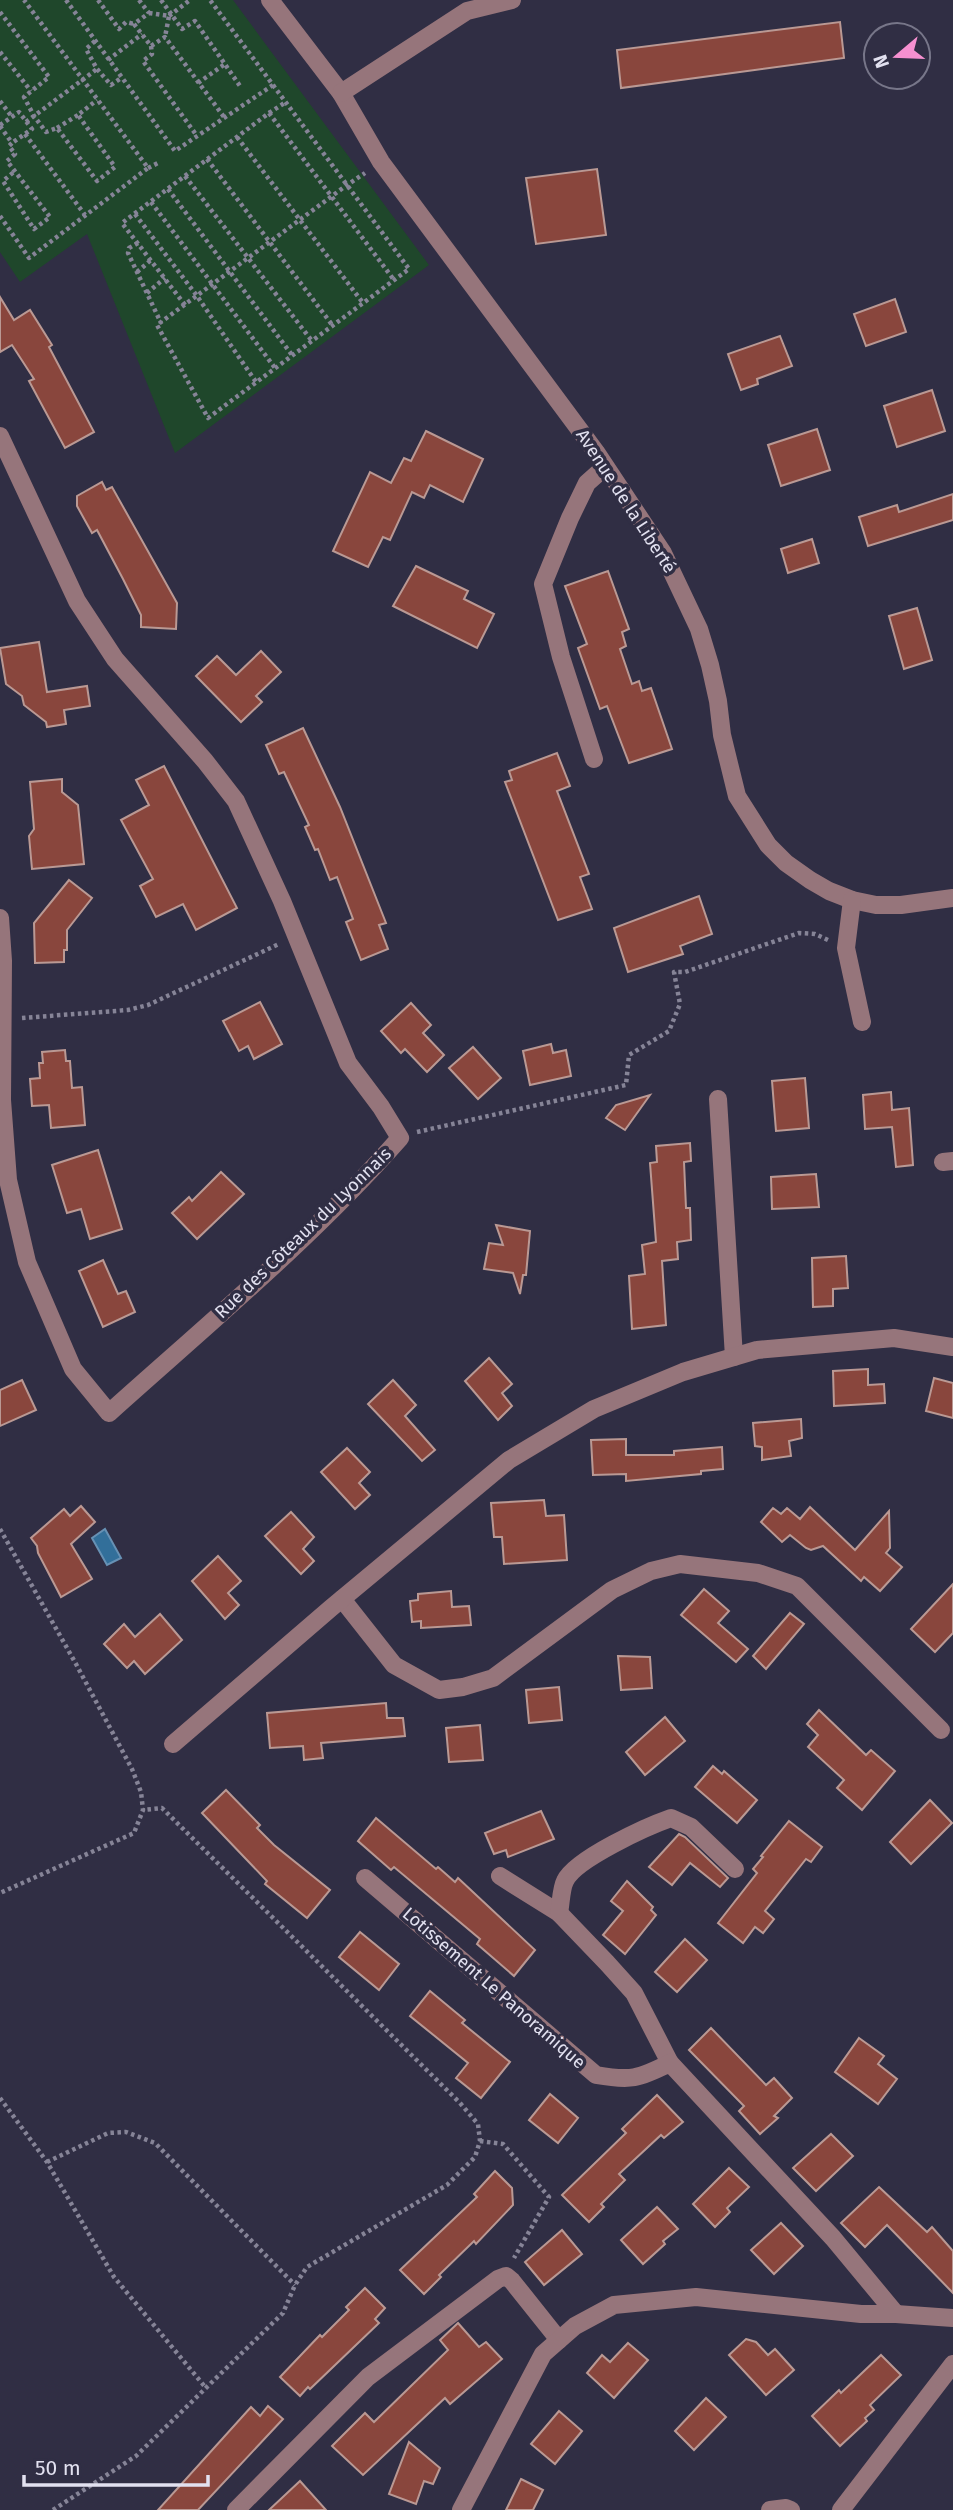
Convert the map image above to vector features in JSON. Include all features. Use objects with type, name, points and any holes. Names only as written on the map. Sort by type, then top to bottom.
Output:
[{"type":"street","name":"Avenue de la Liberté","points":[[270,0],[341,93],[381,162],[605,467],[663,553],[699,629],[713,677],[737,796],[768,845],[786,863],[829,891],[852,900],[876,905],[901,905],[953,898]]},
{"type":"street","points":[[341,93],[467,10],[512,0]]},
{"type":"street","name":"Rue des Côteaux du Lyonnais","points":[[0,436],[77,601],[115,659],[205,761],[236,801],[296,936],[348,1063],[400,1138],[371,1171],[262,1275],[109,1413],[73,1369],[27,1262],[8,1180],[2,1100],[0,918]]},
{"type":"street","points":[[594,759],[561,657],[543,584],[587,483],[605,467]]},
{"type":"street","points":[[852,900],[846,948],[862,1022]]},
{"type":"street","points":[[718,1099],[734,1357]]},
{"type":"street","points":[[173,1744],[509,1461],[594,1409],[683,1372],[757,1350],[894,1338],[953,1348]]},
{"type":"street","points":[[342,1599],[394,1665],[439,1690],[463,1687],[493,1678],[612,1590],[651,1571],[680,1564],[758,1573],[797,1586],[941,1730]]},
{"type":"street","points":[[559,1913],[565,1880],[581,1864],[653,1824],[671,1818],[691,1827],[735,1869]]},
{"type":"street","points":[[500,1876],[559,1913],[634,1993],[670,2063],[833,2238],[896,2314]]},
{"type":"street","name":"Lotissement Le Panoramique","points":[[366,1878],[596,2075],[620,2079],[643,2077],[670,2063]]},
{"type":"street","points":[[236,2510],[368,2378],[488,2286],[506,2276],[559,2340]]},
{"type":"street","points":[[461,2510],[543,2354],[575,2326],[614,2305],[696,2297],[861,2314],[953,2318]]},
{"type":"street","points":[[841,2510],[953,2364]]},
{"type":"street","points":[[770,2510],[791,2510]]},
{"type":"path","points":[[24,0],[148,168]]},
{"type":"path","points":[[66,0],[175,151],[273,85]]},
{"type":"path","points":[[98,0],[119,29],[127,22],[134,24],[151,46],[152,54],[143,61],[197,136]]},
{"type":"path","points":[[139,0],[149,13]]},
{"type":"path","points":[[162,0],[182,29],[195,21],[240,86]]},
{"type":"path","points":[[151,46],[165,37],[170,15],[190,0]]},
{"type":"path","points":[[210,0],[286,102],[409,269],[208,418],[157,325],[347,185]]},
{"type":"path","points":[[0,12],[49,77],[24,97],[46,132],[78,115],[97,100]]},
{"type":"path","points":[[134,24],[149,13],[170,15]]},
{"type":"path","points":[[108,60],[142,34]]},
{"type":"path","points":[[165,37],[224,117]]},
{"type":"path","points":[[95,41],[86,49],[97,69],[111,85],[121,78]]},
{"type":"path","points":[[0,52],[31,91]]},
{"type":"path","points":[[198,83],[225,64]]},
{"type":"path","points":[[26,122],[97,69]]},
{"type":"path","points":[[0,101],[12,117]]},
{"type":"path","points":[[185,304],[122,223],[286,102]]},
{"type":"path","points":[[12,143],[3,136],[0,126],[19,112],[32,129],[9,146],[15,155],[7,161],[15,171],[50,216],[34,229],[3,181],[15,171]]},
{"type":"path","points":[[269,113],[394,280]]},
{"type":"path","points":[[57,128],[97,181],[115,167],[78,115]]},
{"type":"path","points":[[25,134],[85,215]]},
{"type":"path","points":[[237,137],[363,303]]},
{"type":"path","points":[[208,159],[333,326]]},
{"type":"path","points":[[0,216],[29,258],[148,168],[159,163]]},
{"type":"path","points":[[185,176],[312,341]]},
{"type":"path","points":[[168,189],[292,355]]},
{"type":"path","points":[[151,202],[275,368]]},
{"type":"path","points":[[135,214],[197,296],[256,382]]},
{"type":"path","points":[[138,243],[129,248],[128,253],[161,323]]},
{"type":"path","points":[[137,272],[151,260]]},
{"type":"path","points":[[147,293],[165,278]]},
{"type":"path","points":[[400,1138],[423,1130],[626,1086],[629,1055],[669,1031],[680,1004],[674,972],[685,972],[736,953],[806,933],[846,948]]},
{"type":"path","points":[[3,1019],[128,1010],[148,1005],[296,936]]},
{"type":"path","points":[[0,1529],[132,1769],[141,1792],[144,1810],[134,1833],[0,1893]]},
{"type":"path","points":[[53,2510],[136,2456],[283,2313],[295,2285],[307,2267],[447,2185],[475,2157],[480,2141],[478,2124],[460,2103],[162,1808],[144,1810]]},
{"type":"path","points":[[0,2098],[47,2162],[114,2277],[206,2388]]},
{"type":"path","points":[[47,2162],[108,2133],[126,2132],[155,2143],[295,2285]]},
{"type":"path","points":[[480,2141],[503,2144],[549,2197],[518,2249],[506,2276]]},
{"type":"green space","points":[[0,0],[233,0],[429,265],[175,453],[87,234],[20,282],[0,252]]},
{"type":"water","points":[[105,1529],[121,1558],[107,1565],[92,1538]]},
{"type":"building","points":[[840,22],[844,58],[621,88],[617,50]]},
{"type":"building","points":[[597,169],[606,235],[536,244],[526,178]]},
{"type":"building","points":[[0,297],[14,320],[30,310],[52,345],[49,347],[94,432],[65,448],[29,381],[34,379],[12,345],[0,352]]},
{"type":"building","points":[[895,299],[906,332],[866,346],[854,314]]},
{"type":"building","points":[[780,336],[792,366],[757,379],[758,384],[741,390],[728,354]]},
{"type":"building","points":[[932,390],[945,431],[897,447],[884,406]]},
{"type":"building","points":[[817,429],[830,470],[781,486],[768,445]]},
{"type":"building","points":[[426,431],[483,459],[463,502],[430,485],[424,498],[412,492],[390,540],[383,537],[368,567],[333,551],[370,472],[391,483],[404,458],[411,461]]},
{"type":"building","points":[[102,482],[106,490],[112,487],[177,603],[176,629],[141,627],[141,615],[123,579],[97,530],[92,533],[77,506],[77,496]]},
{"type":"building","points":[[953,494],[953,520],[868,546],[859,517],[897,505],[899,512]]},
{"type":"building","points":[[812,539],[819,563],[788,573],[781,549]]},
{"type":"building","points":[[416,566],[468,591],[464,599],[494,614],[477,648],[393,606]]},
{"type":"building","points":[[608,571],[629,629],[622,632],[626,646],[620,649],[632,684],[639,681],[642,691],[651,688],[672,749],[629,763],[607,706],[600,709],[578,648],[587,644],[565,586]]},
{"type":"building","points":[[917,608],[932,660],[904,669],[889,616]]},
{"type":"building","points":[[39,642],[47,692],[87,686],[90,706],[64,710],[66,724],[47,727],[46,722],[24,705],[22,696],[6,684],[0,648]]},
{"type":"building","points":[[261,651],[281,672],[256,696],[262,702],[241,722],[196,676],[217,656],[236,675]]},
{"type":"building","points":[[303,728],[340,807],[386,923],[379,925],[388,949],[361,960],[346,922],[353,919],[337,877],[330,880],[318,849],[315,850],[305,827],[309,825],[284,772],[279,774],[266,745]]},
{"type":"building","points":[[557,753],[570,786],[557,791],[589,874],[580,877],[592,909],[558,920],[505,782],[512,780],[509,771]]},
{"type":"building","points":[[164,766],[237,908],[196,930],[183,904],[156,917],[140,886],[153,879],[121,820],[149,805],[136,780]]},
{"type":"building","points":[[62,779],[62,792],[78,805],[84,864],[32,869],[29,836],[34,829],[30,782]]},
{"type":"building","points":[[69,880],[92,898],[67,930],[64,962],[35,963],[34,923]]},
{"type":"building","points":[[699,896],[712,934],[680,946],[683,954],[628,972],[614,928]]},
{"type":"building","points":[[260,1002],[282,1044],[254,1059],[248,1046],[239,1051],[223,1021]]},
{"type":"building","points":[[411,1003],[431,1025],[423,1033],[444,1055],[427,1072],[405,1049],[401,1053],[381,1031]]},
{"type":"building","points":[[551,1044],[553,1053],[566,1050],[571,1076],[530,1085],[523,1051]]},
{"type":"building","points":[[473,1047],[501,1078],[478,1099],[449,1068]]},
{"type":"building","points":[[65,1050],[66,1061],[70,1061],[72,1088],[82,1087],[85,1125],[51,1128],[49,1105],[32,1106],[30,1079],[40,1078],[39,1063],[43,1063],[42,1052]]},
{"type":"building","points":[[805,1078],[809,1128],[776,1131],[772,1081]]},
{"type":"building","points":[[891,1092],[892,1110],[909,1108],[913,1165],[896,1167],[892,1127],[865,1129],[863,1095]]},
{"type":"building","points":[[650,1095],[625,1130],[606,1118],[616,1105]]},
{"type":"building","points":[[690,1143],[691,1161],[684,1162],[686,1208],[690,1208],[691,1240],[677,1242],[678,1259],[662,1261],[666,1325],[632,1329],[629,1276],[645,1274],[642,1245],[656,1242],[650,1163],[657,1162],[656,1146]]},
{"type":"building","points":[[98,1150],[122,1229],[90,1239],[81,1209],[67,1213],[52,1165]]},
{"type":"building","points":[[221,1172],[244,1194],[197,1239],[172,1213],[189,1197],[192,1201]]},
{"type":"building","points":[[816,1174],[819,1207],[772,1209],[771,1177]]},
{"type":"building","points":[[496,1225],[530,1231],[526,1275],[523,1275],[520,1294],[513,1273],[484,1269],[489,1243],[503,1245]]},
{"type":"building","points":[[846,1256],[848,1288],[833,1289],[833,1306],[813,1307],[812,1258]]},
{"type":"building","points":[[103,1260],[118,1294],[126,1291],[135,1312],[103,1327],[79,1271]]},
{"type":"building","points":[[489,1358],[512,1384],[502,1393],[512,1406],[498,1420],[465,1381]]},
{"type":"building","points":[[868,1369],[868,1385],[884,1384],[885,1403],[834,1406],[833,1371]]},
{"type":"building","points":[[934,1378],[953,1383],[953,1418],[926,1411]]},
{"type":"building","points":[[22,1380],[36,1410],[0,1426],[0,1390]]},
{"type":"building","points":[[393,1380],[416,1405],[405,1416],[435,1450],[422,1461],[368,1404]]},
{"type":"building","points":[[801,1419],[802,1438],[789,1441],[791,1456],[762,1460],[762,1447],[755,1446],[753,1423]]},
{"type":"building","points":[[626,1439],[626,1455],[674,1455],[674,1451],[722,1447],[723,1469],[701,1471],[701,1474],[626,1481],[626,1474],[593,1475],[591,1440]]},
{"type":"building","points":[[347,1448],[370,1472],[359,1483],[370,1495],[355,1509],[321,1472]]},
{"type":"building","points":[[544,1500],[546,1516],[564,1515],[567,1560],[504,1564],[502,1537],[494,1537],[491,1503]]},
{"type":"building","points":[[81,1506],[95,1522],[71,1544],[92,1579],[61,1597],[31,1538],[64,1509],[70,1516]]},
{"type":"building","points":[[810,1507],[855,1550],[889,1511],[890,1548],[886,1553],[902,1567],[880,1591],[864,1577],[861,1581],[823,1546],[811,1550],[790,1535],[782,1542],[761,1522],[773,1508],[781,1514],[787,1508],[800,1519]]},
{"type":"building","points":[[291,1512],[314,1537],[303,1549],[314,1561],[301,1574],[265,1536]]},
{"type":"building","points":[[218,1556],[241,1581],[228,1593],[239,1605],[225,1619],[192,1581]]},
{"type":"building","points":[[953,1584],[953,1633],[935,1652],[911,1629]]},
{"type":"building","points":[[704,1589],[729,1611],[718,1623],[748,1649],[736,1662],[681,1615]]},
{"type":"building","points":[[451,1591],[452,1607],[469,1606],[471,1625],[421,1628],[421,1621],[412,1622],[410,1601],[418,1600],[418,1594]]},
{"type":"building","points":[[790,1613],[804,1624],[766,1669],[753,1656]]},
{"type":"building","points":[[160,1614],[182,1640],[145,1674],[134,1661],[127,1668],[104,1644],[124,1624],[135,1637]]},
{"type":"building","points":[[618,1656],[650,1657],[652,1688],[621,1690]]},
{"type":"building","points":[[559,1687],[562,1720],[529,1723],[526,1690]]},
{"type":"building","points":[[386,1703],[387,1718],[403,1718],[405,1736],[321,1743],[323,1758],[304,1760],[303,1746],[270,1748],[267,1713]]},
{"type":"building","points":[[819,1710],[866,1755],[871,1750],[895,1771],[862,1810],[837,1788],[844,1780],[808,1747],[818,1735],[807,1724]]},
{"type":"building","points":[[665,1717],[685,1741],[645,1775],[626,1752]]},
{"type":"building","points":[[480,1725],[483,1760],[449,1762],[446,1728]]},
{"type":"building","points":[[713,1766],[722,1774],[724,1771],[757,1800],[737,1823],[695,1787]]},
{"type":"building","points":[[226,1790],[260,1825],[257,1828],[274,1845],[330,1890],[307,1918],[265,1884],[267,1881],[202,1813]]},
{"type":"building","points":[[930,1800],[952,1823],[911,1864],[890,1842]]},
{"type":"building","points":[[541,1811],[554,1839],[508,1857],[506,1850],[494,1854],[485,1833]]},
{"type":"building","points":[[376,1818],[436,1869],[438,1867],[455,1882],[458,1878],[535,1950],[514,1976],[477,1944],[480,1939],[394,1867],[391,1870],[358,1841]]},
{"type":"building","points":[[789,1821],[822,1847],[811,1862],[806,1859],[765,1911],[774,1919],[763,1933],[755,1927],[743,1943],[718,1923],[757,1873],[753,1869],[763,1857],[761,1856]]},
{"type":"building","points":[[679,1834],[728,1878],[720,1887],[690,1863],[672,1885],[649,1867]]},
{"type":"building","points":[[627,1881],[653,1907],[651,1910],[656,1915],[625,1954],[603,1935],[623,1911],[611,1901]]},
{"type":"building","points":[[360,1932],[399,1964],[379,1990],[339,1957]]},
{"type":"building","points":[[685,1939],[707,1960],[677,1992],[655,1972]]},
{"type":"building","points":[[430,1991],[465,2020],[462,2023],[510,2062],[481,2098],[456,2078],[468,2063],[410,2016]]},
{"type":"building","points":[[711,2028],[766,2085],[774,2078],[792,2098],[774,2116],[778,2118],[760,2134],[739,2111],[744,2106],[689,2050]]},
{"type":"building","points":[[859,2038],[884,2056],[878,2064],[897,2079],[878,2104],[835,2072]]},
{"type":"building","points":[[550,2094],[578,2118],[558,2143],[529,2120]]},
{"type":"building","points":[[657,2095],[683,2122],[664,2138],[661,2135],[619,2174],[625,2180],[601,2204],[604,2207],[589,2222],[562,2195],[626,2133],[622,2129]]},
{"type":"building","points":[[831,2134],[853,2156],[816,2191],[793,2168]]},
{"type":"building","points":[[729,2168],[749,2187],[727,2208],[730,2212],[715,2227],[693,2204]]},
{"type":"building","points":[[495,2171],[512,2188],[513,2205],[476,2244],[474,2241],[439,2275],[441,2277],[424,2294],[400,2270],[477,2197],[474,2194]]},
{"type":"building","points":[[879,2187],[927,2232],[932,2227],[953,2251],[953,2293],[887,2225],[865,2247],[841,2223]]},
{"type":"building","points":[[657,2207],[678,2229],[663,2241],[665,2244],[643,2264],[621,2240]]},
{"type":"building","points":[[781,2223],[803,2246],[774,2274],[751,2250]]},
{"type":"building","points":[[562,2230],[582,2254],[544,2285],[525,2262]]},
{"type":"building","points":[[365,2288],[385,2308],[375,2319],[379,2323],[300,2396],[280,2377],[320,2335],[322,2337],[349,2310],[346,2307]]},
{"type":"building","points":[[458,2323],[479,2347],[486,2342],[502,2359],[450,2404],[445,2398],[363,2475],[332,2446],[365,2413],[374,2422],[448,2350],[440,2340]]},
{"type":"building","points":[[746,2339],[756,2342],[768,2355],[775,2349],[794,2370],[766,2395],[729,2355]]},
{"type":"building","points":[[628,2343],[648,2360],[614,2398],[587,2373],[602,2355],[610,2362]]},
{"type":"building","points":[[881,2355],[901,2375],[870,2405],[874,2410],[865,2418],[867,2421],[840,2446],[812,2416]]},
{"type":"building","points":[[706,2398],[726,2417],[694,2450],[675,2431]]},
{"type":"building","points":[[268,2406],[283,2419],[198,2510],[158,2510],[251,2407],[260,2416]]},
{"type":"building","points":[[559,2411],[582,2431],[555,2464],[531,2444]]},
{"type":"building","points":[[409,2442],[440,2468],[433,2484],[424,2481],[416,2504],[389,2494]]},
{"type":"building","points":[[521,2479],[543,2490],[533,2510],[506,2510]]},
{"type":"building","points":[[300,2481],[326,2510],[269,2510]]}]
